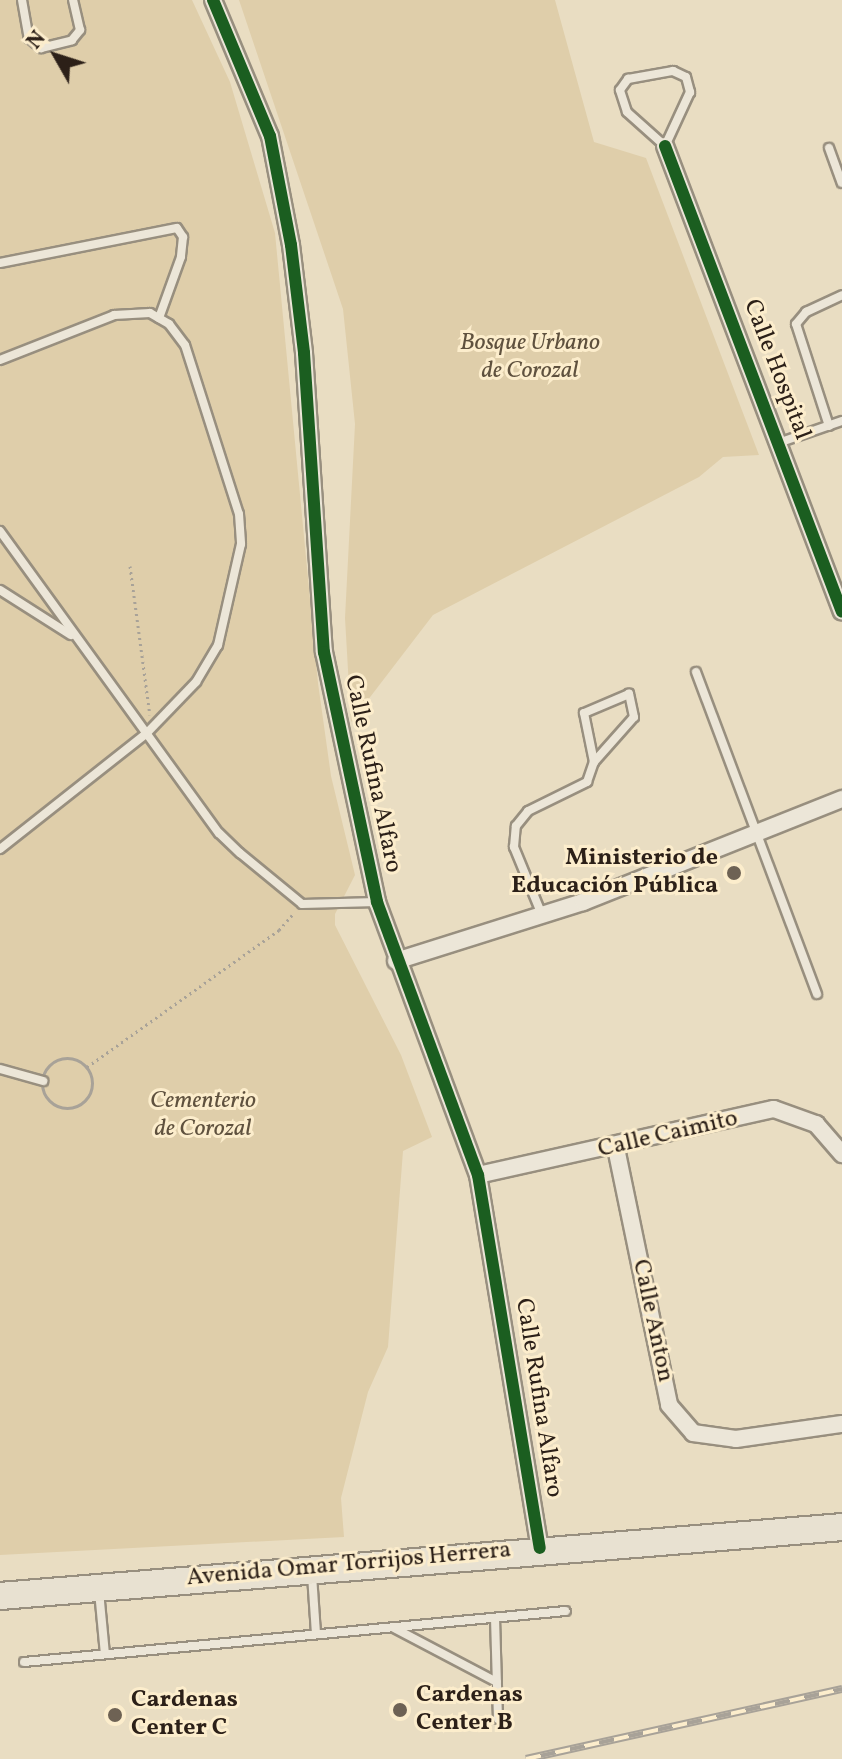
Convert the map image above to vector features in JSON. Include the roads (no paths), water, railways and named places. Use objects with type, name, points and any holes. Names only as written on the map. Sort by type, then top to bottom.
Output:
[{"type":"main road","name":"Avenida Omar Torrijos Herrera","points":[[0,1596],[540,1548],[842,1527]]},
{"type":"street","name":"Calle Rufina Alfaro","points":[[213,0],[270,136],[291,245],[304,353],[324,652],[377,902],[396,961],[478,1175],[540,1548]]},
{"type":"street","name":"Calle Hospital","points":[[665,146],[781,442],[842,611]]},
{"type":"street","points":[[396,961],[542,916],[842,799]]},
{"type":"street","name":"Calle Caimito","points":[[478,1175],[616,1148],[774,1109],[816,1124],[842,1154]]},
{"type":"street","name":"Calle Anton","points":[[616,1148],[669,1405],[693,1433],[736,1439],[842,1424]]},
{"type":"lane","points":[[22,0],[29,38],[41,48],[72,40],[80,30],[73,0]]},
{"type":"lane","points":[[673,71],[686,77],[689,100],[665,146],[623,107],[620,90],[628,79],[673,71]]},
{"type":"lane","points":[[829,148],[842,183]]},
{"type":"lane","points":[[0,263],[177,228],[183,237],[181,257],[159,318]]},
{"type":"lane","points":[[829,426],[796,324],[806,312],[842,295]]},
{"type":"lane","points":[[0,360],[114,315],[150,313],[159,318],[185,345],[239,514],[241,544],[218,645],[196,682],[147,733],[0,849]]},
{"type":"lane","points":[[781,442],[842,421]]},
{"type":"lane","points":[[0,531],[219,833],[302,904],[377,902]]},
{"type":"lane","points":[[0,590],[75,638]]},
{"type":"lane","points":[[696,672],[817,994]]},
{"type":"lane","points":[[542,916],[514,847],[516,826],[528,811],[587,782],[594,762],[634,717],[629,694],[584,713],[594,762]]},
{"type":"lane","points":[[0,1069],[43,1081]]},
{"type":"lane","points":[[311,1568],[316,1634]]},
{"type":"lane","points":[[98,1587],[105,1654]]},
{"type":"lane","points":[[24,1662],[566,1611]]},
{"type":"lane","points":[[495,1618],[498,1719]]},
{"type":"lane","points":[[393,1627],[497,1682]]},
{"type":"railway","points":[[526,1759],[842,1689]]},
{"type":"place","name":"Ministerio de Educación Pública","points":[[734,873]]},
{"type":"place","name":"Cardenas Center B","points":[[400,1710]]},
{"type":"place","name":"Cardenas Center C","points":[[115,1715]]},
{"type":"park label","name":"Bosque Urbano de Corozal","points":[[530,358]]},
{"type":"park label","name":"Cementerio de Corozal","points":[[203,1116]]}]
